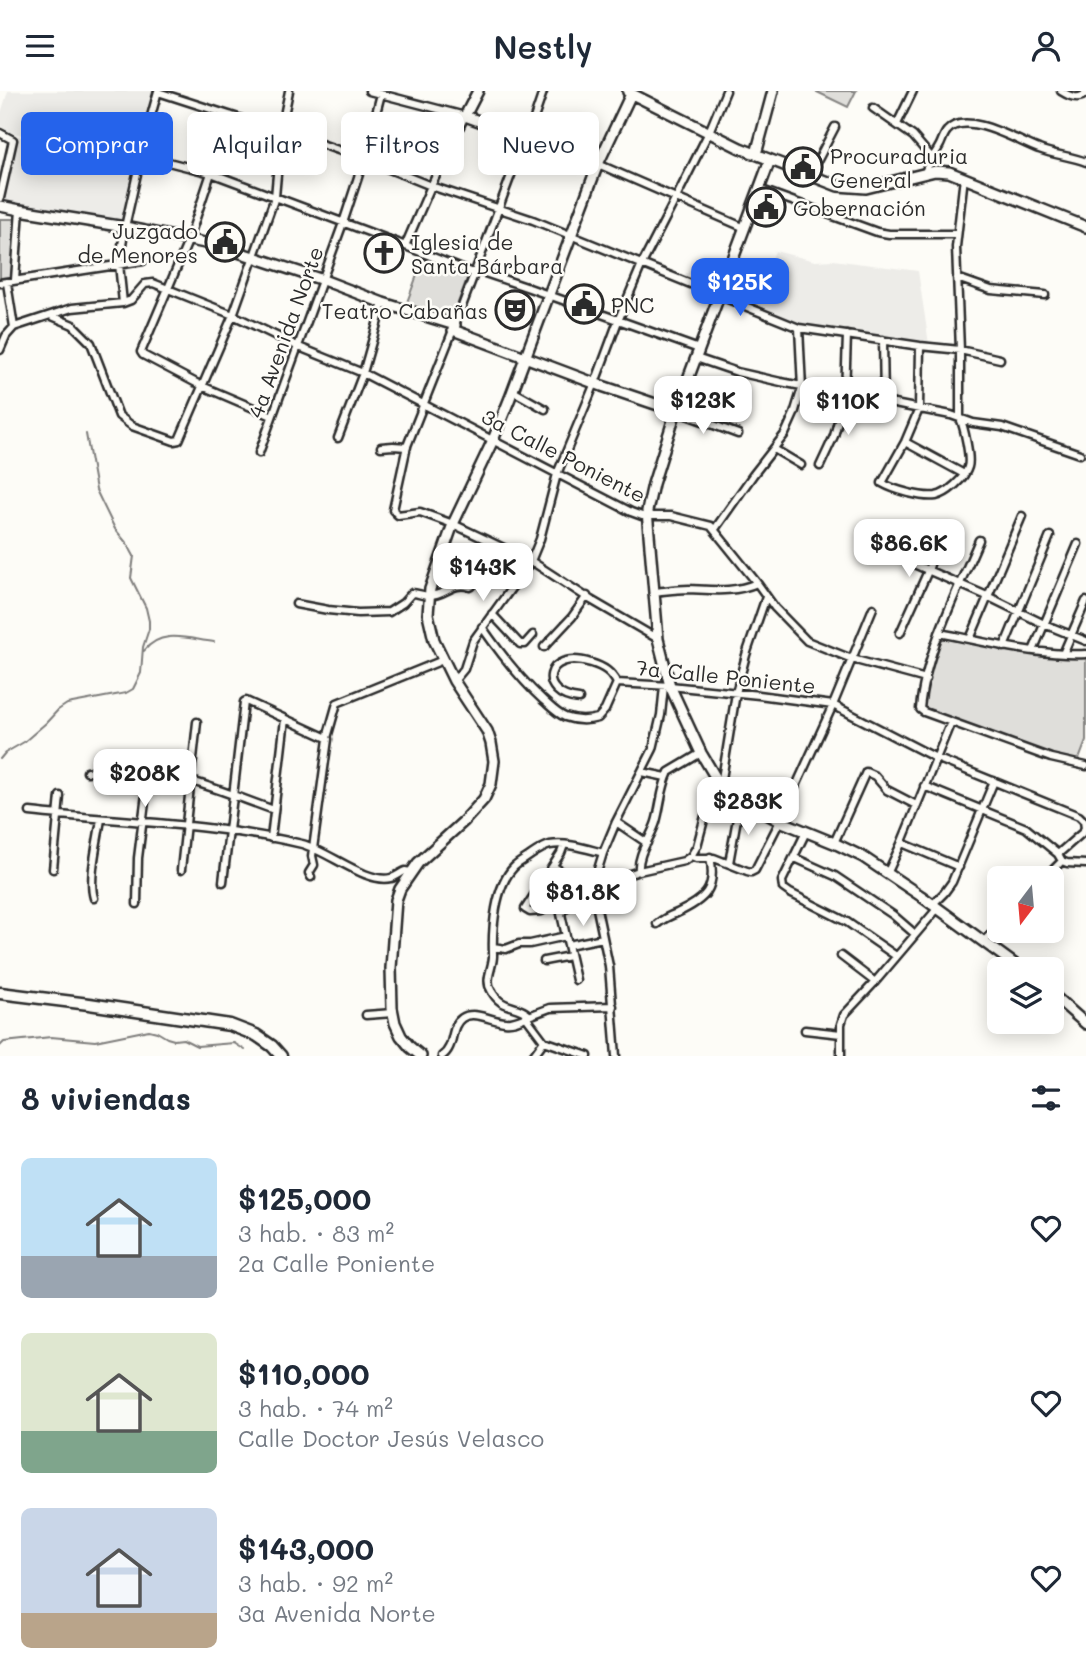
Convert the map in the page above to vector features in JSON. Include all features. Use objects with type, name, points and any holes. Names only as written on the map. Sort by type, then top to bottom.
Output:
[{"type":"main road","points":[[0,993],[230,1025],[256,1035],[281,1056]]},
{"type":"street","points":[[152,112],[158,91],[223,112]]},
{"type":"street","points":[[285,112],[289,91]]},
{"type":"street","points":[[369,91],[391,94],[478,121]]},
{"type":"street","points":[[405,246],[478,91]]},
{"type":"street","points":[[454,681],[464,669],[472,641],[531,561],[540,539],[557,474],[618,321],[642,264],[709,132],[726,91]]},
{"type":"street","points":[[756,154],[773,91]]},
{"type":"street","points":[[897,124],[913,91]]},
{"type":"street","points":[[1061,91],[1079,97],[1086,93]]},
{"type":"street","points":[[536,112],[543,92]]},
{"type":"street","points":[[599,162],[630,92],[756,154],[838,186],[866,188],[943,171],[1086,227]]},
{"type":"street","name":"4a Avenida Norte","points":[[376,112],[381,94]]},
{"type":"street","points":[[873,108],[920,142],[932,158]]},
{"type":"street","points":[[925,174],[947,131],[955,126],[968,124],[990,128],[1040,150],[1086,162]]},
{"type":"street","points":[[810,175],[835,127]]},
{"type":"street","points":[[0,133],[13,140],[3,170],[0,198]]},
{"type":"street","points":[[771,160],[697,354],[653,484],[647,511],[659,639],[667,686],[701,753],[720,783],[743,801],[780,821],[863,857],[1005,957]]},
{"type":"street","points":[[599,164],[745,227]]},
{"type":"street","points":[[122,303],[119,264],[137,175]]},
{"type":"street","points":[[211,175],[189,239],[141,352],[202,386],[272,416]]},
{"type":"street","points":[[217,175],[475,273],[482,272],[618,321],[737,372],[1002,427],[1080,454]]},
{"type":"street","points":[[50,316],[73,325],[90,343],[119,416],[132,425],[174,441],[179,440],[233,315],[275,197],[277,175]]},
{"type":"street","name":"4a Avenida Norte","points":[[258,453],[299,347],[359,175]]},
{"type":"street","points":[[404,175],[500,208],[799,328],[920,347],[960,350],[1000,359]]},
{"type":"street","points":[[512,175],[407,447],[393,510],[398,515],[420,512],[453,524],[531,561],[659,639]]},
{"type":"street","points":[[421,1056],[401,1036],[393,1013],[390,982],[395,908],[400,889],[411,872],[426,854],[475,810],[486,794],[492,779],[493,755],[484,725],[454,681],[434,640],[429,620],[429,596],[443,548],[513,391],[594,175]]},
{"type":"street","points":[[920,347],[919,409],[905,442],[882,483],[890,488],[935,496],[943,494],[961,480],[969,464],[965,429],[960,418],[957,278],[957,234],[964,177]]},
{"type":"street","points":[[759,189],[877,232],[957,234]]},
{"type":"street","points":[[0,206],[189,239],[253,256],[738,434]]},
{"type":"street","points":[[14,327],[7,282],[20,211]]},
{"type":"street","points":[[7,282],[142,261]]},
{"type":"street","points":[[957,278],[991,290],[1045,295]]},
{"type":"street","points":[[0,350],[3,336],[14,327],[81,307],[122,303],[131,300],[145,284],[168,288]]},
{"type":"street","name":"3a Calle Poniente","points":[[168,288],[363,373],[631,512],[694,520],[715,529]]},
{"type":"street","points":[[338,438],[363,373],[383,303]]},
{"type":"street","points":[[799,328],[802,387],[794,414],[785,434],[715,529],[766,597],[807,641],[852,659],[926,679]]},
{"type":"street","points":[[820,466],[834,436],[845,395],[847,335]]},
{"type":"street","points":[[883,340],[884,402]]},
{"type":"street","points":[[513,391],[545,409]]},
{"type":"street","points":[[905,442],[964,474]]},
{"type":"street","points":[[381,447],[407,447]]},
{"type":"street","points":[[774,449],[801,465]]},
{"type":"street","points":[[970,639],[1021,516]]},
{"type":"street","points":[[900,633],[928,571],[940,532]]},
{"type":"street","points":[[1004,647],[1050,536]]},
{"type":"street","points":[[979,540],[939,633],[920,709],[1051,758],[1086,766]]},
{"type":"street","points":[[296,604],[358,613],[389,612],[403,603],[411,593],[429,596],[458,585],[470,587],[492,543]]},
{"type":"street","points":[[1034,651],[1078,544]]},
{"type":"street","points":[[900,558],[1086,641]]},
{"type":"street","points":[[654,592],[685,589],[728,591],[757,583]]},
{"type":"street","points":[[544,647],[587,596]]},
{"type":"street","points":[[576,980],[561,917],[564,909],[594,886],[639,871],[684,861],[697,846],[708,805],[723,775],[736,693],[766,597]]},
{"type":"street","points":[[1063,655],[1086,601]]},
{"type":"street","points":[[691,856],[710,857],[754,872],[833,705],[873,608]]},
{"type":"street","points":[[492,614],[520,644],[525,644],[533,635]]},
{"type":"street","name":"7a Calle Poniente","points":[[482,627],[527,684],[558,713],[568,718],[598,718],[605,710],[617,683],[736,693],[833,705],[936,758],[1079,816],[1084,821],[1085,828],[1053,866]]},
{"type":"street","points":[[939,633],[1004,647],[1063,655],[1086,655]]},
{"type":"street","points":[[579,699],[563,695],[552,685],[553,670],[567,659],[581,660],[602,667],[609,671],[617,683]]},
{"type":"street","points":[[311,877],[309,873],[314,866],[312,856],[327,738],[337,703],[443,660]]},
{"type":"street","points":[[616,1056],[609,966],[594,886],[603,853],[616,822],[657,738],[667,686]]},
{"type":"street","points":[[223,882],[244,702],[327,738]]},
{"type":"street","points":[[271,838],[285,719]]},
{"type":"street","points":[[181,870],[197,722]]},
{"type":"street","points":[[887,874],[951,722]]},
{"type":"street","points":[[639,871],[639,863],[656,821],[666,778],[671,770],[701,753]]},
{"type":"street","points":[[87,772],[107,768],[149,770],[274,810]]},
{"type":"street","points":[[137,904],[138,858],[149,770]]},
{"type":"street","points":[[642,772],[666,778]]},
{"type":"street","points":[[834,843],[866,772],[875,776],[887,790],[916,805]]},
{"type":"street","points":[[841,1056],[844,1015],[915,934],[949,887],[994,781]]},
{"type":"street","points":[[924,786],[1026,828],[1067,863],[1086,864]]},
{"type":"street","points":[[53,869],[60,796]]},
{"type":"street","points":[[729,863],[738,813],[743,801]]},
{"type":"street","points":[[30,812],[228,831],[313,848],[376,878],[388,879],[405,871],[411,872]]},
{"type":"street","points":[[94,898],[94,864],[101,819]]},
{"type":"street","points":[[616,822],[647,843]]},
{"type":"street","points":[[806,832],[782,881],[784,890],[848,922],[896,956]]},
{"type":"street","points":[[902,843],[959,867]]},
{"type":"street","points":[[587,1056],[544,1041],[521,1009],[503,1004],[491,992],[488,984],[493,959],[492,932],[500,896],[509,874],[519,863],[550,845],[603,853]]},
{"type":"street","points":[[542,911],[530,912],[525,909],[564,845]]},
{"type":"street","points":[[657,924],[707,893],[712,879],[710,857]]},
{"type":"street","points":[[794,858],[835,876],[893,915],[915,934]]},
{"type":"street","points":[[553,866],[594,886]]},
{"type":"street","points":[[562,912],[555,905],[570,876]]},
{"type":"street","points":[[493,947],[506,949],[519,944],[566,936]]},
{"type":"street","points":[[568,945],[603,938]]},
{"type":"street","points":[[984,941],[987,938]]},
{"type":"street","points":[[544,961],[570,956]]},
{"type":"street","points":[[841,956],[875,982]]},
{"type":"street","points":[[1064,1005],[1086,1024]]},
{"type":"street","points":[[443,1056],[449,1050],[459,1020],[465,1016],[480,1016],[505,1022],[557,1007],[613,1006]]},
{"type":"street","points":[[366,1015],[393,1013]]},
{"type":"street","points":[[806,1030],[841,1034]]},
{"type":"street","points":[[533,1056],[544,1041]]},
{"type":"shaded area","points":[[8,91],[152,91],[147,112],[21,112],[21,135],[0,126],[0,116]]},
{"type":"shaded area","points":[[815,91],[856,91],[848,107]]},
{"type":"shaded area","points":[[18,136],[21,137],[21,175],[132,175],[123,223],[3,203]]},
{"type":"shaded area","points":[[0,219],[17,219],[11,277],[0,278]]},
{"type":"shaded area","points":[[775,251],[815,261],[833,260],[918,271],[929,344],[799,325],[750,305]]},
{"type":"shaded area","points":[[423,259],[468,276],[451,321],[406,305]]},
{"type":"shaded area","points":[[707,266],[719,275],[706,275],[710,280],[708,287],[684,278],[690,269],[698,274]]},
{"type":"shaded area","points":[[939,634],[992,644],[1086,654],[1086,741],[1078,762],[1049,755],[924,712],[920,706]]},
{"type":"waterway","points":[[0,759],[67,704],[126,693],[133,689],[141,673],[149,621],[146,608],[131,578],[134,556],[115,529],[96,490],[86,434]]},
{"type":"waterway","points":[[144,651],[159,639],[168,637],[214,642]]},
{"type":"waterway","points":[[0,1046],[4,1042],[51,1037],[95,1041],[149,1030],[174,1040],[183,1039],[197,1046],[234,1043],[245,1050]]},
{"type":"place","name":"Procuraduria General","points":[[803,167]]},
{"type":"place","name":"Gobernación","points":[[766,207]]},
{"type":"place","name":"Juzgado de Menores","points":[[225,242]]},
{"type":"place","name":"Iglesia de Santa Bárbara","points":[[384,253]]},
{"type":"place","name":"PNC","points":[[584,304]]},
{"type":"place","name":"Teatro Cabañas","points":[[515,310]]}]
